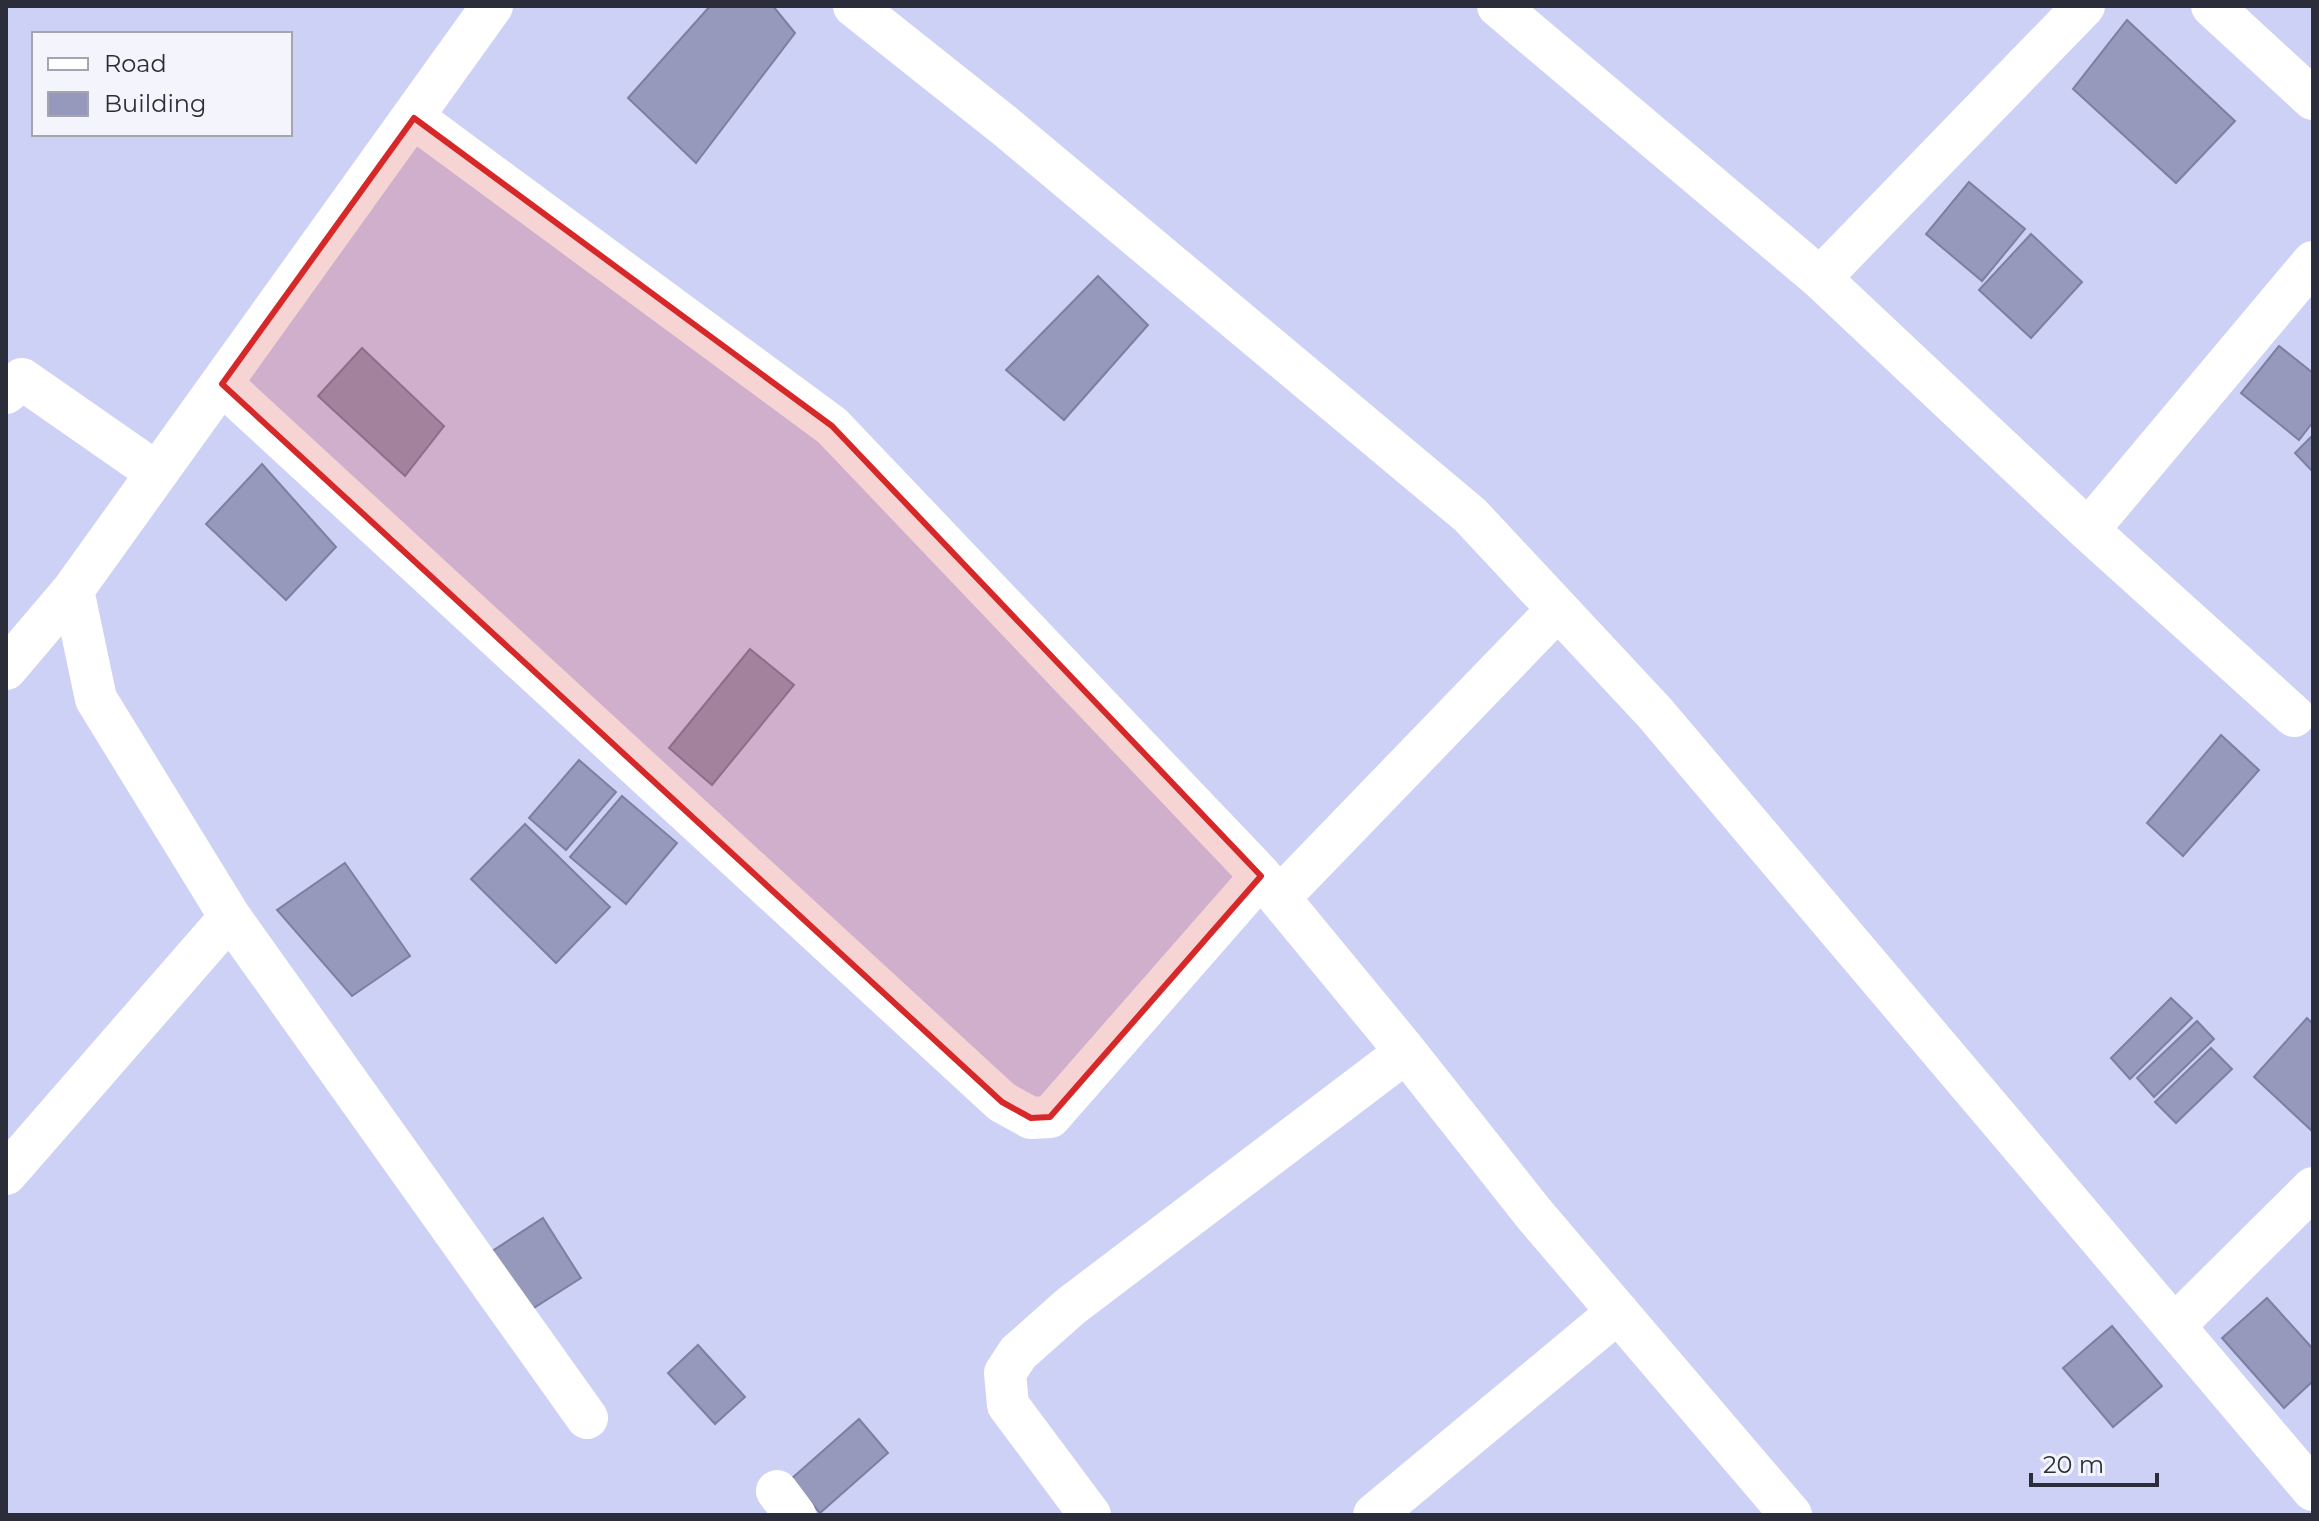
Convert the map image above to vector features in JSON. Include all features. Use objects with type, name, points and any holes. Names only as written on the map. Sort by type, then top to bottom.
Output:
[{"type":"street","points":[[6,669],[73,590],[492,6]]},
{"type":"street","points":[[854,6],[1005,126],[1470,515],[1655,713],[2313,1490]]},
{"type":"street","points":[[1498,6],[1820,278],[2088,530],[2307,715]]},
{"type":"street","points":[[1820,278],[2084,6]]},
{"type":"street","points":[[2212,6],[2313,99]]},
{"type":"street","points":[[414,118],[832,426],[1270,887],[1534,1214],[1791,1515]]},
{"type":"street","points":[[2088,530],[2313,262]]},
{"type":"street","points":[[6,393],[22,379],[157,473]]},
{"type":"street","points":[[222,384],[1002,1102],[1031,1118],[1050,1117],[1270,887],[1558,609]]},
{"type":"street","points":[[73,590],[96,699],[230,917],[587,1418]]},
{"type":"street","points":[[6,1174],[230,917]]},
{"type":"street","points":[[1090,1515],[1008,1405],[1005,1373],[1018,1353],[1071,1306],[1406,1052]]},
{"type":"street","points":[[2174,1326],[2313,1188]]},
{"type":"street","points":[[1374,1515],[1618,1312]]},
{"type":"highlighted area","points":[[414,118],[832,426],[1261,876],[1050,1117],[1031,1118],[1002,1102],[222,384]]},
{"type":"building","points":[[710,6],[773,6],[795,33],[696,163],[628,98]]},
{"type":"building","points":[[2127,20],[2235,121],[2176,183],[2073,89]]},
{"type":"building","points":[[1969,182],[2025,229],[1982,281],[1926,234]]},
{"type":"building","points":[[2031,234],[2082,282],[2031,338],[1979,290]]},
{"type":"building","points":[[1098,276],[1148,325],[1064,420],[1006,370]]},
{"type":"building","points":[[2279,346],[2313,373],[2313,422],[2299,440],[2241,393]]},
{"type":"building","points":[[362,348],[444,426],[405,476],[318,396]]},
{"type":"building","points":[[2313,435],[2313,472],[2295,453]]},
{"type":"building","points":[[262,464],[336,547],[286,600],[206,524]]},
{"type":"building","points":[[750,649],[794,685],[712,785],[669,748]]},
{"type":"building","points":[[2221,735],[2259,770],[2183,856],[2147,823]]},
{"type":"building","points":[[579,760],[616,792],[566,850],[529,818]]},
{"type":"building","points":[[622,796],[677,843],[626,904],[570,857]]},
{"type":"building","points":[[525,824],[610,907],[556,963],[471,879]]},
{"type":"building","points":[[345,863],[410,956],[352,996],[277,910]]},
{"type":"building","points":[[2171,998],[2192,1018],[2130,1079],[2111,1058]]},
{"type":"building","points":[[2307,1018],[2313,1024],[2313,1132],[2254,1077]]},
{"type":"building","points":[[2197,1021],[2214,1039],[2154,1097],[2137,1078]]},
{"type":"building","points":[[2211,1048],[2232,1069],[2176,1123],[2155,1102]]},
{"type":"building","points":[[543,1218],[581,1278],[521,1316],[483,1257]]},
{"type":"building","points":[[2267,1298],[2313,1349],[2313,1381],[2284,1408],[2222,1338]]},
{"type":"building","points":[[2112,1326],[2162,1386],[2113,1427],[2063,1368]]},
{"type":"building","points":[[698,1345],[745,1397],[715,1424],[668,1373]]},
{"type":"building","points":[[859,1419],[888,1453],[820,1513],[791,1479]]}]
